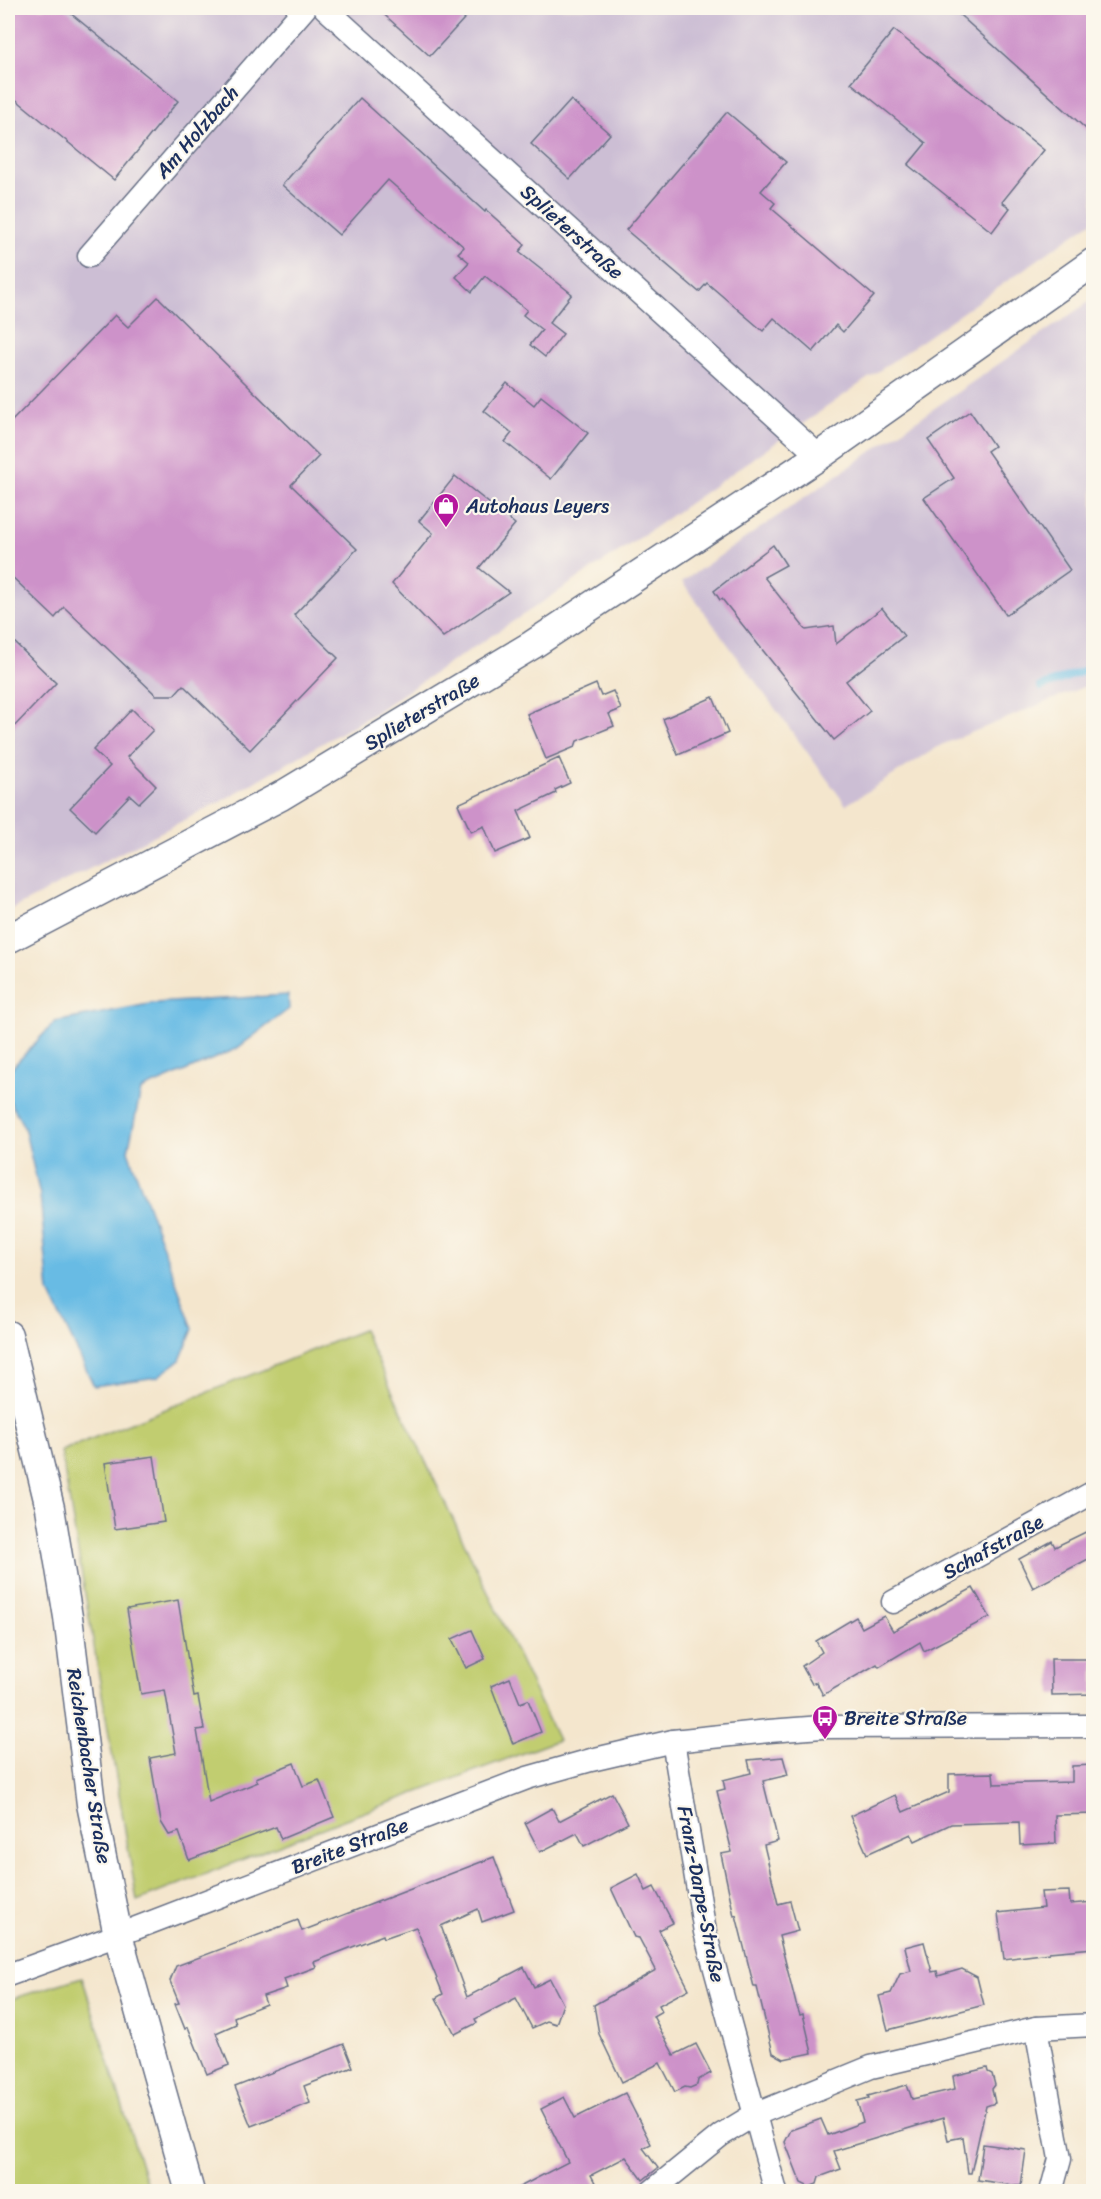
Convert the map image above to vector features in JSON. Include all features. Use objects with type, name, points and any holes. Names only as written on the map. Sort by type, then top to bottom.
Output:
[{"type":"street","name":"Am Holzbach","points":[[89,256],[305,8]]},
{"type":"street","name":"Splieterstraße","points":[[325,8],[819,456]]},
{"type":"street","name":"Splieterstraße","points":[[8,939],[281,796],[532,645],[819,456],[1094,262]]},
{"type":"street","name":"Reichenbacher Straße","points":[[8,1335],[50,1508],[68,1617],[91,1804],[118,1935],[190,2192]]},
{"type":"street","name":"Schafstraße","points":[[893,1602],[1094,1492]]},
{"type":"street","name":"Breite Straße","points":[[8,1975],[527,1778],[673,1741],[822,1727],[1094,1726]]},
{"type":"street","name":"Franz-Darpe-Straße","points":[[673,1741],[705,1932],[776,2192]]},
{"type":"street","points":[[651,2192],[721,2135],[754,2115],[871,2067],[1036,2028],[1094,2025]]},
{"type":"street","points":[[1036,2028],[1060,2159],[1051,2192]]},
{"type":"shaded area","points":[[8,8],[1093,8],[1093,221],[641,537],[368,717],[227,798],[8,911]]},
{"type":"shaded area","points":[[1093,299],[1093,683],[941,745],[846,805],[682,582]]},
{"type":"green space","points":[[363,1330],[558,1740],[343,1820],[137,1901],[61,1451]]},
{"type":"green space","points":[[82,1977],[149,2191],[8,2191],[8,2000]]},
{"type":"water","points":[[288,995],[289,1009],[236,1049],[141,1090],[128,1151],[193,1329],[180,1360],[157,1377],[94,1386],[49,1292],[40,1195],[24,1127],[8,1098],[8,1072],[55,1022],[154,1003]]},
{"type":"building","points":[[8,8],[64,8],[178,101],[114,180],[8,93]]},
{"type":"building","points":[[377,8],[474,8],[430,56]]},
{"type":"building","points":[[952,8],[1094,8],[1094,136]]},
{"type":"building","points":[[894,30],[1044,150],[1002,202],[1010,208],[992,232],[908,165],[926,143],[851,83]]},
{"type":"building","points":[[360,98],[485,212],[486,210],[525,245],[519,252],[572,294],[549,323],[563,334],[545,357],[530,345],[542,330],[523,315],[527,310],[485,276],[472,292],[456,277],[469,262],[458,253],[464,247],[388,180],[339,235],[282,185]]},
{"type":"building","points":[[571,100],[610,134],[570,179],[531,144]]},
{"type":"building","points":[[727,112],[786,162],[761,191],[775,203],[771,208],[874,296],[843,332],[836,325],[813,352],[774,318],[763,331],[707,283],[699,292],[626,230]]},
{"type":"building","points":[[158,297],[319,456],[291,485],[357,549],[294,615],[338,658],[250,750],[183,685],[174,695],[156,695],[64,607],[55,618],[8,573],[8,425],[115,315],[128,327]]},
{"type":"building","points":[[507,383],[534,405],[541,396],[588,433],[551,479],[505,442],[512,433],[484,411]]},
{"type":"building","points":[[970,411],[994,446],[987,451],[1070,570],[1006,615],[924,498],[954,478],[928,440]]},
{"type":"building","points":[[455,476],[515,524],[479,568],[509,592],[443,637],[392,584],[433,533],[419,521]]},
{"type":"building","points":[[773,545],[786,565],[764,577],[806,630],[834,626],[836,644],[882,608],[904,636],[846,681],[870,711],[834,740],[714,591]]},
{"type":"building","points":[[8,636],[56,683],[8,733]]},
{"type":"building","points":[[596,684],[601,696],[613,691],[621,709],[609,714],[614,726],[577,741],[575,747],[546,759],[527,714]]},
{"type":"building","points":[[713,697],[728,733],[678,755],[663,719]]},
{"type":"building","points":[[132,709],[153,730],[127,757],[156,786],[139,803],[130,795],[95,832],[70,808],[110,766],[93,750]]},
{"type":"building","points":[[559,758],[570,783],[555,790],[556,793],[518,811],[530,838],[495,853],[484,826],[471,832],[458,804]]},
{"type":"building","points":[[154,1456],[164,1522],[115,1529],[105,1463]]},
{"type":"building","points":[[1094,1528],[1094,1556],[1033,1588],[1019,1559],[1052,1541],[1055,1547]]},
{"type":"building","points":[[973,1588],[990,1617],[924,1651],[920,1642],[879,1667],[877,1664],[823,1695],[816,1682],[812,1684],[802,1666],[822,1652],[816,1641],[856,1617],[862,1628],[884,1616],[893,1631]]},
{"type":"building","points":[[178,1600],[194,1697],[198,1696],[204,1729],[197,1730],[209,1802],[258,1782],[256,1778],[294,1763],[303,1786],[319,1780],[334,1817],[281,1839],[276,1827],[189,1860],[179,1832],[169,1835],[161,1822],[150,1758],[176,1753],[165,1690],[141,1694],[127,1609]]},
{"type":"building","points":[[472,1630],[485,1659],[466,1668],[452,1639]]},
{"type":"building","points":[[1051,1659],[1094,1659],[1094,1694],[1052,1695]]},
{"type":"building","points":[[510,1678],[520,1703],[528,1700],[541,1732],[513,1744],[491,1686]]},
{"type":"building","points":[[783,1757],[788,1775],[763,1781],[778,1841],[764,1845],[778,1904],[790,1901],[798,1931],[779,1936],[796,2004],[800,2015],[803,2014],[812,2053],[784,2059],[773,2053],[757,1987],[754,1987],[736,1915],[734,1916],[721,1854],[732,1852],[717,1791],[725,1789],[723,1780],[751,1773],[748,1760]]},
{"type":"building","points":[[1094,1765],[1094,1814],[1055,1815],[1056,1843],[1020,1845],[1019,1822],[951,1824],[915,1841],[911,1834],[867,1854],[850,1816],[895,1795],[903,1812],[949,1792],[949,1774],[993,1773],[994,1784],[1072,1782],[1072,1766]]},
{"type":"building","points":[[612,1793],[628,1823],[584,1846],[577,1833],[540,1852],[525,1823],[552,1808],[559,1821]]},
{"type":"building","points":[[494,1857],[514,1910],[482,1922],[478,1909],[441,1926],[467,1997],[524,1967],[534,1987],[550,1979],[563,2004],[556,2024],[547,2021],[532,2028],[516,1998],[475,2019],[477,2023],[455,2034],[436,1998],[443,1994],[416,1927],[384,1938],[383,1935],[314,1962],[316,1967],[284,1979],[287,1988],[263,1996],[266,2004],[234,2017],[236,2024],[216,2033],[229,2065],[207,2074],[188,2027],[185,2029],[175,2004],[179,2003],[170,1981],[176,1966],[298,1920],[302,1931]]},
{"type":"building","points":[[638,1874],[646,1891],[654,1887],[673,1923],[659,1930],[689,1989],[659,2005],[662,2011],[653,2016],[674,2055],[696,2044],[711,2073],[698,2080],[697,2085],[675,2092],[660,2063],[622,2082],[599,2034],[594,2005],[656,1970],[639,1938],[634,1937],[611,1888]]},
{"type":"building","points":[[1069,1891],[1070,1904],[1094,1902],[1094,1948],[1004,1959],[998,1913],[1043,1908],[1041,1892]]},
{"type":"building","points":[[924,1942],[932,1972],[937,1971],[938,1976],[962,1969],[977,1977],[984,2005],[888,2030],[879,1996],[891,1993],[900,1974],[911,1971],[905,1947]]},
{"type":"building","points":[[344,2044],[353,2067],[304,2086],[310,2103],[251,2126],[235,2087]]},
{"type":"building","points":[[987,2068],[992,2074],[995,2085],[992,2089],[995,2103],[986,2106],[971,2173],[968,2173],[963,2137],[948,2140],[943,2118],[834,2151],[841,2169],[819,2177],[817,2184],[809,2187],[801,2183],[785,2142],[791,2130],[821,2119],[828,2135],[863,2122],[857,2101],[869,2098],[868,2096],[907,2085],[912,2099],[955,2089],[953,2076]]},
{"type":"building","points":[[625,2093],[651,2144],[643,2148],[658,2168],[643,2180],[626,2157],[591,2175],[600,2192],[510,2192],[568,2162],[541,2109],[564,2097],[575,2118]]},
{"type":"building","points":[[983,2144],[1026,2150],[1021,2186],[978,2180]]},
{"type":"waterway","points":[[1041,687],[1094,667]]},
{"type":"place","name":"Autohaus Leyers","points":[[446,529]]},
{"type":"place","name":"Breite Straße","points":[[825,1741]]}]
